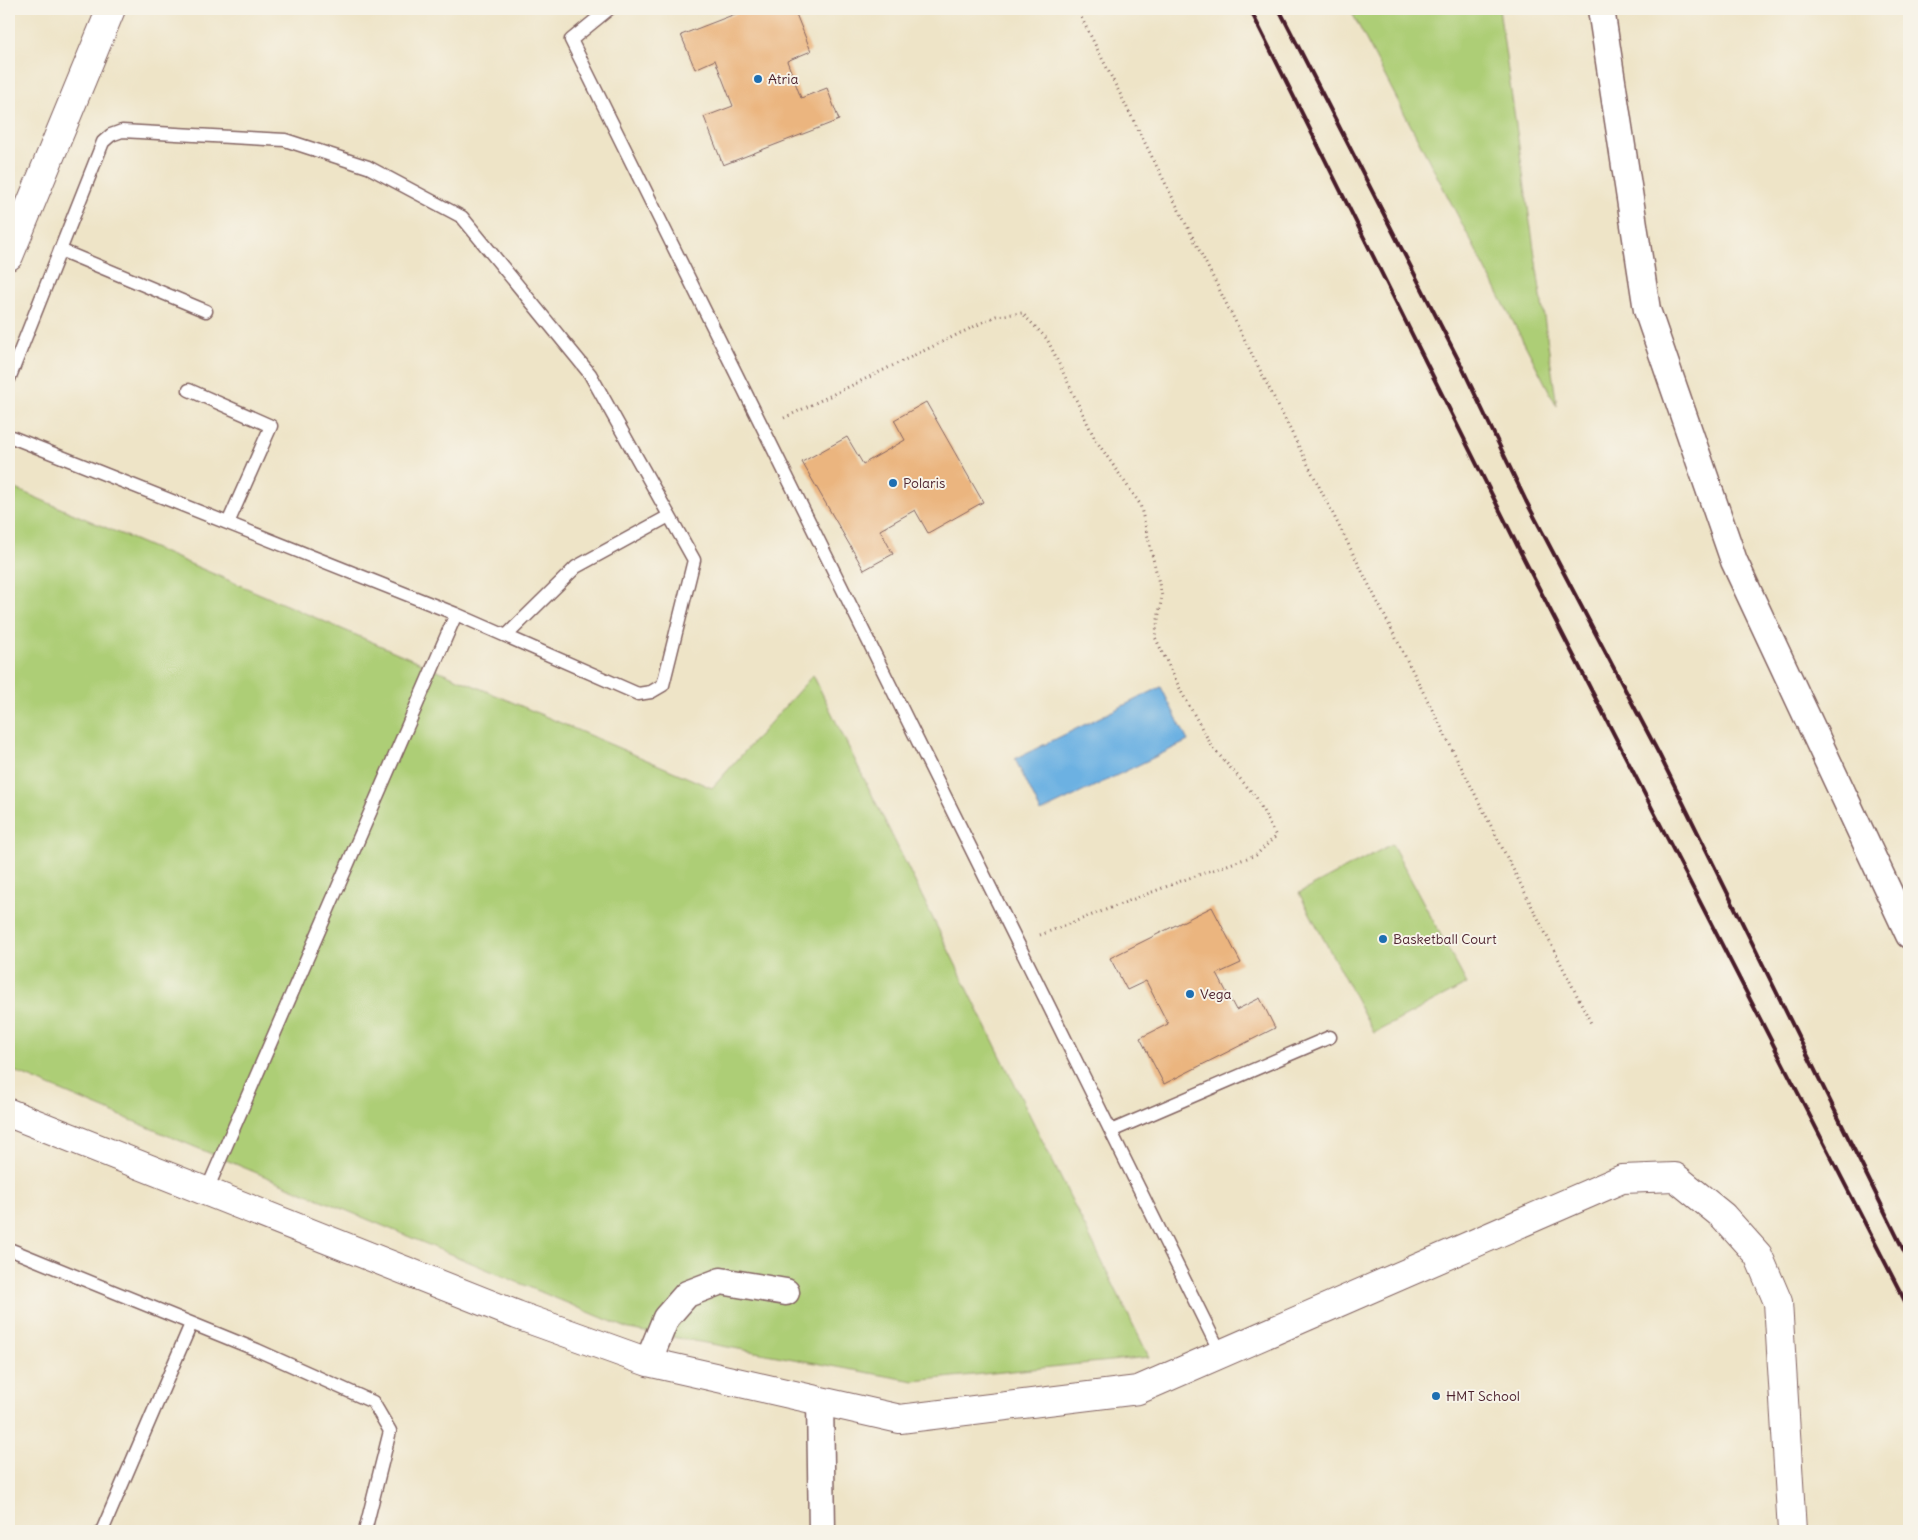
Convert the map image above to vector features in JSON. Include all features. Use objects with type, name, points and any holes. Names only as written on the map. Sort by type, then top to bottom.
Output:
[{"type":"street","points":[[9,256],[111,9]]},
{"type":"street","points":[[1601,9],[1647,310],[1734,561],[1909,935]]},
{"type":"street","points":[[9,1113],[508,1312],[648,1362],[900,1419],[1138,1390],[1622,1179],[1675,1177],[1723,1216],[1758,1255],[1778,1302],[1792,1531]]},
{"type":"street","points":[[648,1362],[666,1318],[687,1294],[722,1281],[786,1292]]},
{"type":"street","points":[[820,1401],[822,1531]]},
{"type":"lane","points":[[609,9],[571,40],[1221,1354]]},
{"type":"lane","points":[[9,379],[103,142],[111,135],[122,132],[285,140],[368,167],[462,218],[590,374],[694,560],[663,685],[651,692],[638,694],[456,614],[9,436]]},
{"type":"lane","points":[[60,250],[206,311]]},
{"type":"lane","points":[[189,390],[271,426],[228,524]]},
{"type":"lane","points":[[506,636],[576,567],[669,516]]},
{"type":"lane","points":[[206,1192],[456,614]]},
{"type":"lane","points":[[1111,1130],[1330,1037]]},
{"type":"lane","points":[[9,1249],[373,1402],[390,1431],[365,1531]]},
{"type":"lane","points":[[102,1531],[191,1324]]},
{"type":"path","points":[[1077,9],[1592,1025]]},
{"type":"path","points":[[763,428],[996,316],[1022,313],[1047,339],[1095,439],[1140,504],[1162,596],[1156,636],[1182,693],[1213,748],[1256,797],[1276,836],[1256,855],[1181,881],[1018,944]]},
{"type":"green space","points":[[1350,9],[1499,9],[1557,406]]},
{"type":"green space","points":[[9,486],[712,788],[813,675],[1149,1357],[914,1381],[629,1329],[9,1069]]},
{"type":"green space","name":"Basketball Court","points":[[1392,844],[1467,984],[1374,1033],[1299,893]]},
{"type":"water","points":[[1161,687],[1188,741],[1041,812],[1015,759]]},
{"type":"building","name":"Atria","points":[[748,9],[794,9],[811,51],[787,61],[801,98],[827,88],[839,120],[723,165],[704,117],[733,106],[715,60],[695,69],[681,35]]},
{"type":"building","name":"Polaris","points":[[926,402],[983,502],[928,533],[915,510],[880,530],[893,554],[864,570],[802,462],[847,437],[863,464],[905,440],[894,420]]},
{"type":"building","name":"Vega","points":[[1212,907],[1241,963],[1217,974],[1236,1010],[1260,998],[1275,1028],[1164,1084],[1140,1038],[1168,1024],[1146,981],[1127,990],[1110,958]]},
{"type":"railway","points":[[1250,9],[1525,561],[1909,1309]]},
{"type":"railway","points":[[1279,9],[1461,365],[1526,501],[1660,756],[1909,1261]]},
{"type":"place","name":"Atria","points":[[758,79]]},
{"type":"place","name":"Polaris","points":[[893,483]]},
{"type":"place","name":"Basketball Court","points":[[1383,939]]},
{"type":"place","name":"Vega","points":[[1190,994]]},
{"type":"place","name":"HMT School","points":[[1436,1396]]}]
